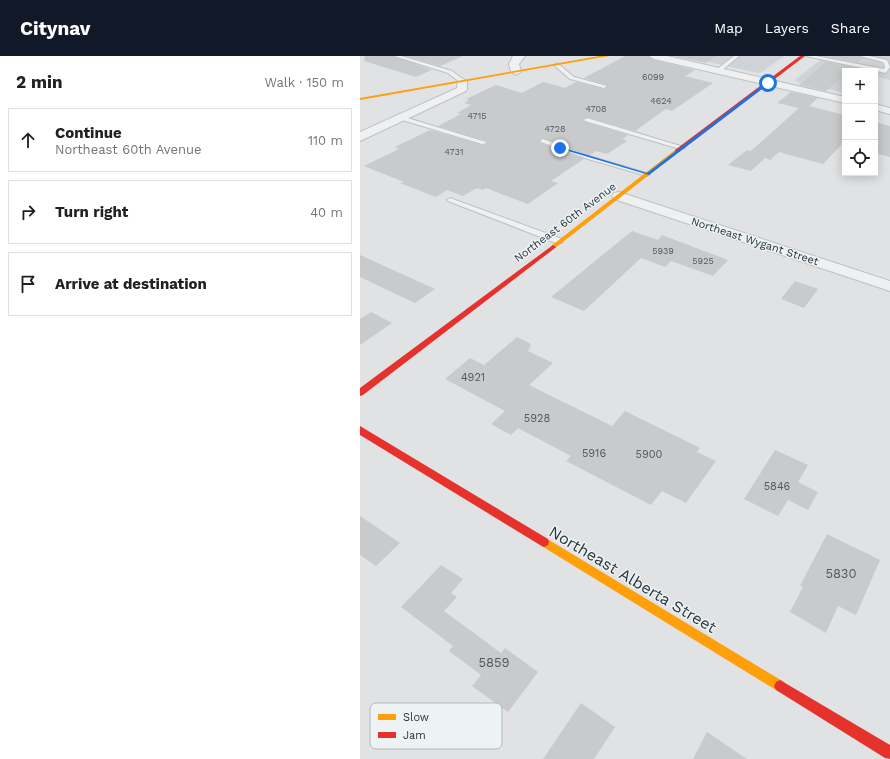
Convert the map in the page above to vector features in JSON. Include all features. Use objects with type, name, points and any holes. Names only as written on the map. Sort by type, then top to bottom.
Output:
[{"type":"street","points":[[516,72],[514,64],[520,56]]},
{"type":"street","points":[[360,99],[607,56]]},
{"type":"street","points":[[654,56],[842,99]]},
{"type":"street","name":"Northeast 60th Avenue","points":[[360,393],[803,56]]},
{"type":"street","points":[[360,137],[457,92],[462,89],[462,81]]},
{"type":"street","points":[[878,109],[890,111]]},
{"type":"street","name":"Northeast Wygant Street","points":[[619,196],[890,286]]},
{"type":"street","name":"Northeast Alberta Street","points":[[360,430],[890,753]]},
{"type":"lane","points":[[396,56],[450,72],[462,81]]},
{"type":"lane","points":[[718,71],[737,56]]},
{"type":"lane","points":[[808,56],[886,71],[888,66],[885,61],[862,56]]},
{"type":"lane","points":[[557,65],[572,78],[604,86]]},
{"type":"lane","points":[[401,118],[484,143]]},
{"type":"lane","points":[[587,120],[682,148]]},
{"type":"lane","points":[[543,141],[590,158],[647,174]]},
{"type":"lane","points":[[450,200],[559,241]]},
{"type":"shaded area","points":[[682,56],[784,56],[762,72],[758,73]]},
{"type":"shaded area","points":[[825,56],[890,56],[890,80],[878,77],[878,68],[842,68],[842,92],[795,80]]},
{"type":"building","points":[[365,56],[393,56],[432,70],[416,77],[364,61]]},
{"type":"building","points":[[406,56],[463,56],[440,66]]},
{"type":"building","points":[[625,56],[648,56],[654,60],[695,70],[685,76],[713,83],[672,111],[666,109],[635,131],[587,117],[583,119],[585,122],[628,135],[623,139],[627,141],[607,154],[596,151],[590,155],[542,138],[539,141],[540,143],[584,159],[551,181],[558,183],[528,204],[486,188],[483,190],[477,188],[463,196],[447,190],[436,197],[400,183],[404,182],[364,166],[399,149],[395,147],[430,130],[482,145],[487,144],[488,143],[486,141],[438,126],[461,114],[457,113],[471,105],[464,103],[469,100],[466,99],[496,85],[522,93],[543,82],[565,88],[576,82],[605,89],[608,86],[607,85],[584,78]]},
{"type":"building","points":[[674,56],[717,56],[706,63]]},
{"type":"building","points":[[859,56],[862,58],[858,62],[831,57]]},
{"type":"building","points":[[826,62],[852,67],[842,68],[842,77],[826,91],[799,85]]},
{"type":"building","points":[[791,92],[818,98],[809,106],[842,114],[842,144],[823,164],[779,152],[770,160],[765,158],[751,171],[728,165],[747,150],[751,151],[799,108],[777,103]]},
{"type":"building","points":[[878,123],[890,126],[890,157],[878,154]]},
{"type":"building","points":[[632,231],[658,240],[662,235],[728,260],[713,276],[671,261],[665,267],[641,258],[584,311],[551,297]]},
{"type":"building","points":[[360,255],[435,289],[415,303],[360,277]]},
{"type":"building","points":[[795,281],[818,289],[804,308],[781,299]]},
{"type":"building","points":[[371,312],[392,323],[360,345],[360,319]]},
{"type":"building","points":[[517,337],[531,344],[528,351],[553,363],[529,385],[612,426],[625,411],[700,448],[697,452],[716,461],[686,503],[662,491],[651,505],[566,461],[571,456],[518,428],[511,435],[491,424],[505,411],[445,379],[470,358],[484,365]]},
{"type":"building","points":[[775,450],[808,465],[798,482],[818,492],[808,510],[788,500],[778,516],[744,499]]},
{"type":"building","points":[[360,516],[400,543],[376,566],[360,555]]},
{"type":"building","points":[[827,534],[880,560],[856,615],[838,606],[826,633],[790,612],[803,587],[800,586]]},
{"type":"building","points":[[441,565],[463,579],[451,593],[457,597],[444,611],[501,653],[505,648],[538,672],[508,712],[502,708],[502,703],[496,703],[472,686],[481,675],[449,651],[453,646],[401,607]]},
{"type":"building","points":[[581,703],[615,727],[594,759],[543,759]]},
{"type":"building","points":[[707,732],[747,759],[693,759]]},
{"type":"traffic: slow","points":[[360,99],[607,56]]},
{"type":"traffic: slow","points":[[553,247],[677,151]]},
{"type":"traffic: slow","points":[[544,542],[780,686]]},
{"type":"traffic: jam","points":[[677,151],[803,56]]},
{"type":"traffic: jam","points":[[360,393],[553,247]]},
{"type":"traffic: jam","points":[[360,430],[544,542]]},
{"type":"traffic: jam","points":[[780,686],[890,753]]},
{"type":"route","points":[[560,148],[647,174],[768,83]]}]
